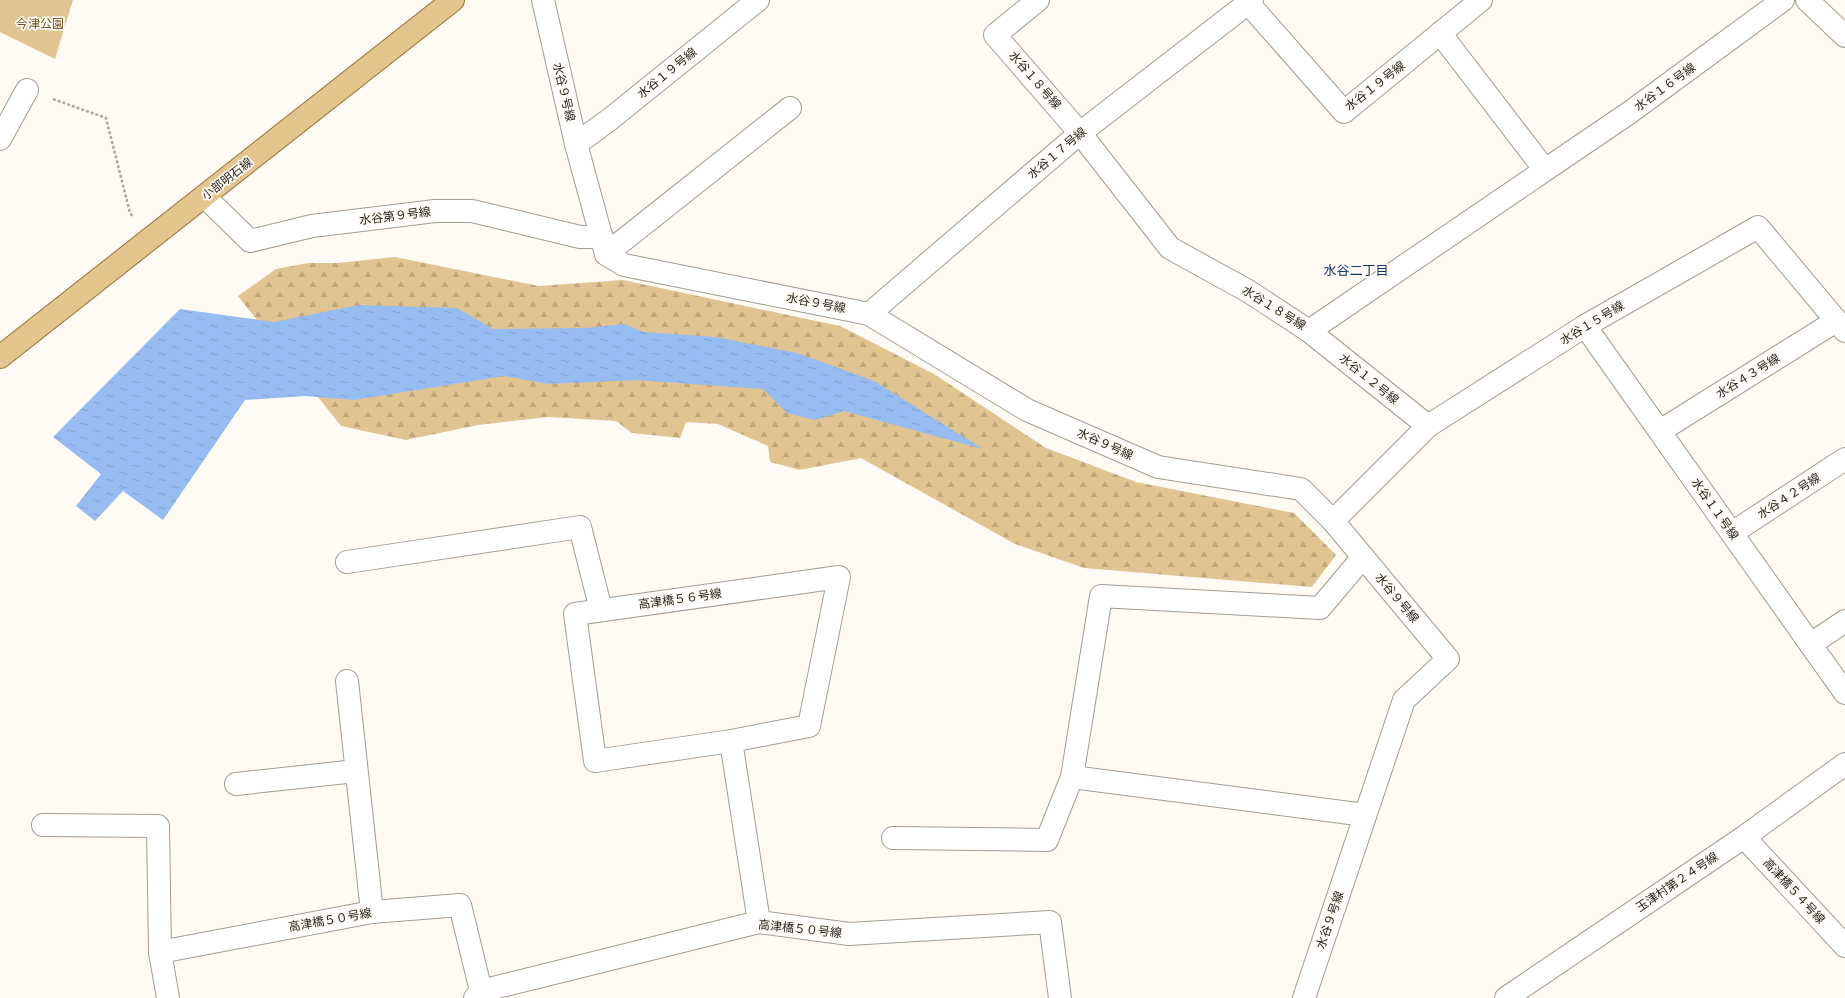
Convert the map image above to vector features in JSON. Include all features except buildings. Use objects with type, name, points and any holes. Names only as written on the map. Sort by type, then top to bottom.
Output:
[{"type":"main road","name":"小部明石線","points":[[3,349],[150,239],[453,0]]},
{"type":"street","name":"水谷９号線","points":[[543,0],[576,144],[604,245],[624,265],[869,314],[1027,410],[1158,467],[1301,489],[1333,521],[1448,659],[1404,700],[1304,998]]},
{"type":"street","name":"水谷１９号線","points":[[576,144],[609,120],[758,0]]},
{"type":"street","name":"水谷１８号線","points":[[1038,0],[995,35],[1080,133],[1170,248],[1248,291],[1309,331],[1545,170]]},
{"type":"street","name":"水谷１９号線","points":[[1250,2],[1344,112],[1481,0]]},
{"type":"street","name":"水谷１６号線","points":[[1545,170],[1628,113],[1783,0]]},
{"type":"street","points":[[1807,0],[1845,36]]},
{"type":"street","name":"水谷１７号線","points":[[869,314],[1080,133],[1250,2]]},
{"type":"street","points":[[1440,33],[1545,170]]},
{"type":"street","points":[[0,139],[27,90]]},
{"type":"street","points":[[604,245],[790,108]]},
{"type":"street","name":"水谷第９号線","points":[[204,197],[250,241],[312,226],[435,211],[472,211],[580,237],[604,245]]},
{"type":"street","name":"水谷１５号線","points":[[1333,521],[1428,426],[1585,326],[1758,227],[1841,326]]},
{"type":"street","name":"水谷１１号線","points":[[1585,326],[1845,693]]},
{"type":"street","name":"水谷４３号線","points":[[1660,431],[1841,326]]},
{"type":"street","name":"水谷１２号線","points":[[1309,331],[1428,426]]},
{"type":"street","name":"水谷４２号線","points":[[1732,533],[1845,459]]},
{"type":"street","points":[[347,562],[580,527],[601,610]]},
{"type":"street","points":[[893,838],[1047,840],[1072,777],[1101,596],[1320,608],[1363,557]]},
{"type":"street","name":"高津橋５６号線","points":[[839,577],[809,726],[731,741],[595,761],[575,614],[839,577]]},
{"type":"street","points":[[1811,644],[1845,621]]},
{"type":"street","points":[[347,681],[372,912]]},
{"type":"street","points":[[731,741],[759,922]]},
{"type":"street","name":"玉津村第２４号線","points":[[1506,998],[1744,837],[1845,764]]},
{"type":"street","points":[[236,784],[356,771]]},
{"type":"street","points":[[1072,777],[1365,815]]},
{"type":"street","points":[[43,825],[158,826],[160,952],[168,998]]},
{"type":"street","name":"高津橋５４号線","points":[[1744,837],[1845,946]]},
{"type":"street","name":"高津橋５０号線","points":[[160,952],[372,912],[460,905],[478,994],[759,922],[849,934],[1050,922],[1060,998]]},
{"type":"path","points":[[27,90],[106,118],[130,213],[150,239]]},
{"type":"green space","name":"今津公園","points":[[0,0],[73,0],[55,59],[0,32]]},
{"type":"green space","points":[[395,257],[539,286],[623,280],[840,326],[934,374],[1046,448],[1136,482],[1294,513],[1336,555],[1312,587],[1084,568],[1015,544],[861,458],[800,470],[770,462],[768,446],[718,424],[686,422],[680,438],[632,433],[616,421],[548,417],[478,425],[406,440],[341,426],[238,296],[276,269],[308,263],[337,263]]},
{"type":"water","points":[[359,305],[457,308],[493,329],[585,328],[624,324],[644,332],[715,337],[797,353],[874,381],[983,449],[844,411],[815,420],[787,413],[763,389],[636,380],[548,384],[504,376],[354,400],[305,396],[245,400],[163,520],[123,491],[95,521],[76,506],[101,474],[53,437],[180,309],[274,322]]},
{"type":"district","name":"水谷二丁目","points":[[1356,270]]}]
